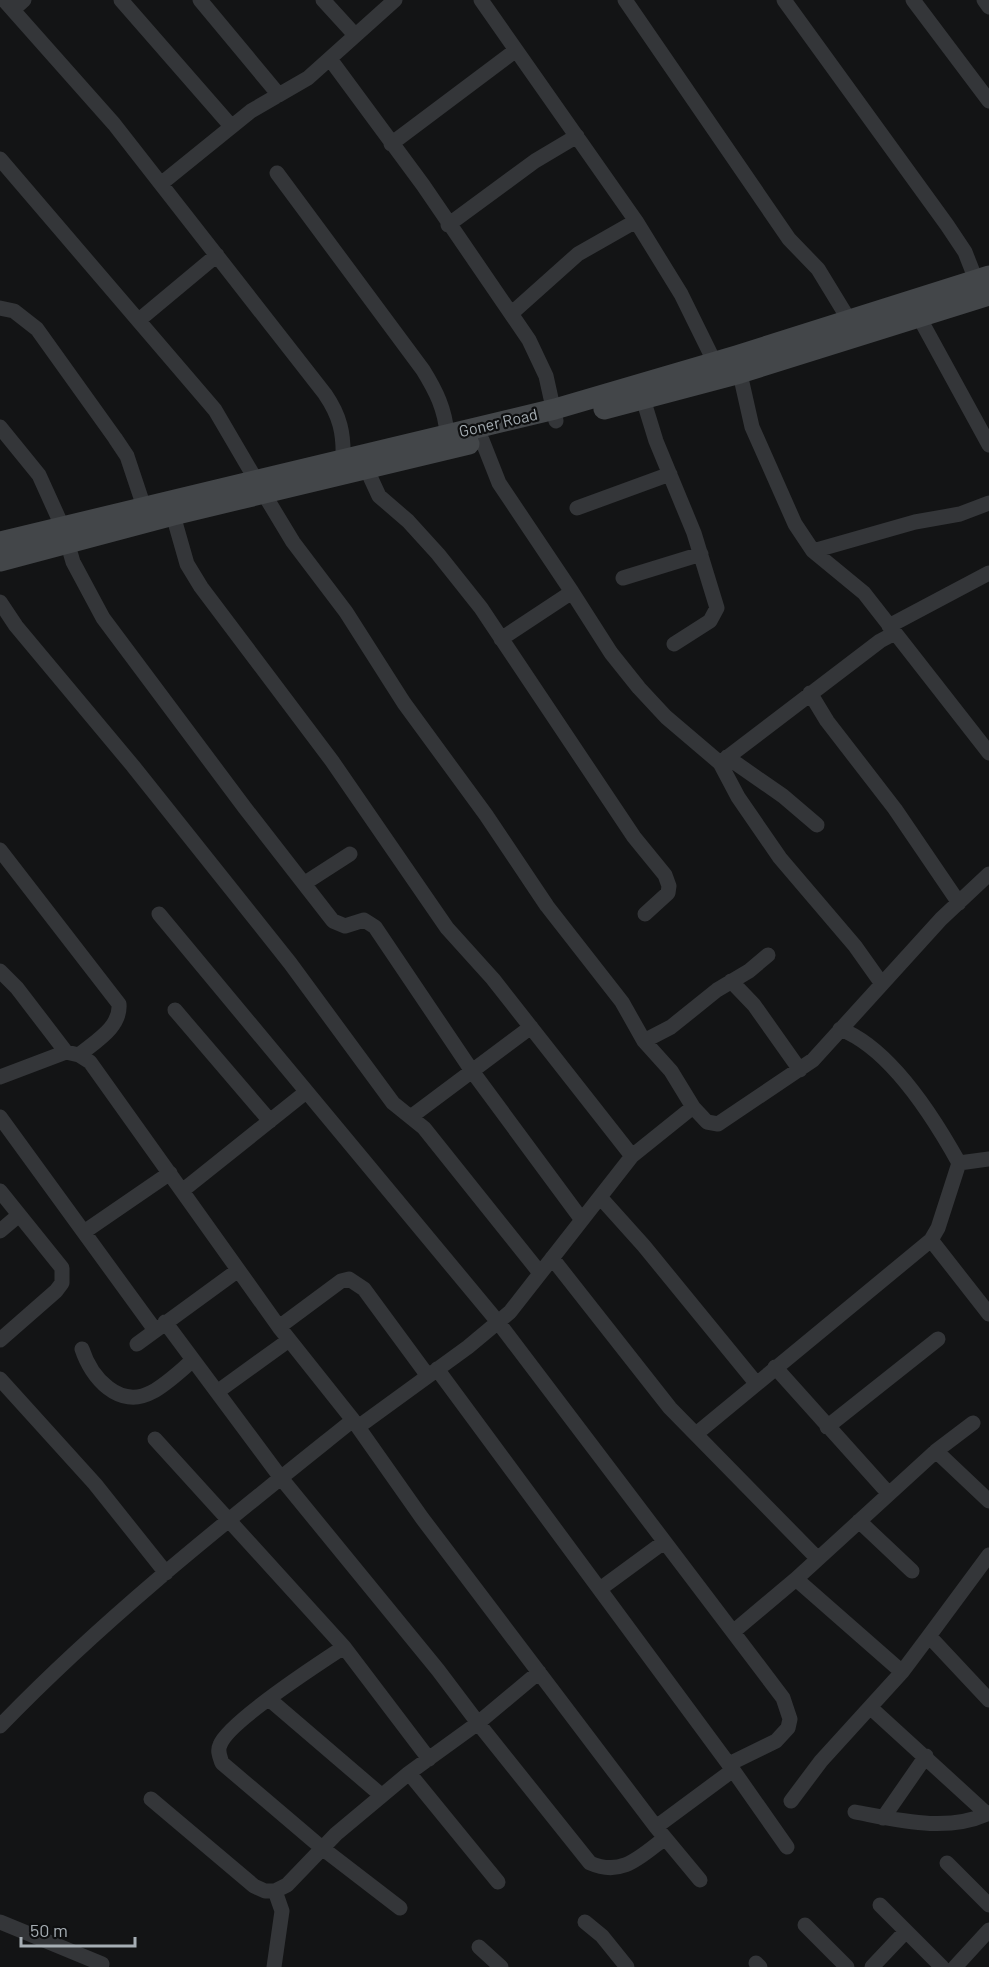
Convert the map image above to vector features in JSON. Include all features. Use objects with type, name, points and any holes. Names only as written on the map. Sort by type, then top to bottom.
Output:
[{"type":"street","points":[[122,0],[231,126]]},
{"type":"street","points":[[200,0],[279,95]]},
{"type":"street","points":[[323,0],[355,35]]},
{"type":"street","points":[[162,183],[231,126],[308,78],[395,0]]},
{"type":"street","points":[[482,0],[636,221],[681,294],[715,363]]},
{"type":"street","points":[[626,0],[789,238],[818,269],[854,329]]},
{"type":"street","points":[[784,0],[947,225],[985,284]]},
{"type":"street","points":[[913,0],[989,100]]},
{"type":"street","points":[[984,0],[989,8]]},
{"type":"street","points":[[13,3],[162,183],[338,413],[344,436],[342,460]]},
{"type":"street","points":[[391,144],[516,50]]},
{"type":"street","points":[[330,59],[423,186],[529,339],[546,376],[555,415]]},
{"type":"street","points":[[448,225],[535,161],[577,136]]},
{"type":"street","points":[[0,159],[215,410],[292,542],[345,612],[453,774],[486,815],[547,906],[622,1002],[644,1041],[671,1071],[693,1107],[707,1122],[718,1124],[813,1060],[958,903],[989,874]]},
{"type":"street","points":[[277,173],[423,370],[437,393],[445,416],[447,434]]},
{"type":"street","points":[[512,313],[578,254],[636,221]]},
{"type":"street","points":[[139,320],[217,255]]},
{"type":"street","name":"Goner Road","points":[[854,329],[919,316],[985,284]]},
{"type":"street","name":"Goner Road","points":[[0,561],[64,535],[144,507],[367,470],[482,440],[555,415],[738,365],[854,329],[985,284]]},
{"type":"street","points":[[0,308],[26,318],[76,384],[127,456],[144,507]]},
{"type":"street","points":[[919,316],[989,445]]},
{"type":"street","name":"Goner Road","points":[[641,391],[715,363],[738,365]]},
{"type":"street","points":[[738,365],[752,427],[795,524],[813,551],[864,593],[989,753]]},
{"type":"street","points":[[641,391],[656,441],[701,554],[717,609],[710,621],[674,644]]},
{"type":"street","name":"Goner Road","points":[[0,542],[64,535],[173,515],[342,460],[447,434],[555,415]]},
{"type":"street","points":[[0,427],[39,475],[87,591],[103,618],[244,808],[337,925],[345,926],[364,920],[375,927],[472,1071],[582,1220]]},
{"type":"street","points":[[482,440],[499,483],[611,653],[639,688],[666,717],[723,760],[783,796],[817,825]]},
{"type":"street","points":[[367,470],[379,496],[408,521],[438,554],[501,639],[634,837],[664,875],[669,886],[668,893],[645,914]]},
{"type":"street","points":[[577,508],[670,474]]},
{"type":"street","points":[[813,551],[915,522],[960,514],[989,503]]},
{"type":"street","points":[[173,515],[187,564],[201,587],[332,761],[447,928],[493,979],[632,1156]]},
{"type":"street","points":[[623,578],[701,554]]},
{"type":"street","points":[[723,760],[892,630],[984,576],[989,591]]},
{"type":"street","points":[[501,639],[572,592]]},
{"type":"street","points":[[0,602],[16,626],[133,766],[290,963],[393,1103],[412,1116],[540,1273]]},
{"type":"street","points":[[810,693],[827,721],[895,809],[958,903]]},
{"type":"street","points":[[723,760],[738,797],[780,858],[855,946],[882,984]]},
{"type":"street","points":[[0,850],[119,1004],[120,1014],[113,1026],[73,1054],[0,1077]]},
{"type":"street","points":[[305,883],[350,854]]},
{"type":"street","points":[[0,1117],[84,1232],[160,1326],[194,1360],[281,1478],[438,1670],[590,1863],[606,1870],[621,1868],[731,1767],[776,1740],[788,1728],[790,1719],[783,1698],[498,1322],[159,914]]},
{"type":"street","points":[[644,1041],[670,1027],[768,955]]},
{"type":"street","points":[[0,971],[73,1054],[90,1062],[289,1340],[356,1423],[422,1518],[660,1833],[700,1880]]},
{"type":"street","points":[[731,981],[754,1005],[800,1070]]},
{"type":"street","points":[[174,1010],[270,1121]]},
{"type":"street","points":[[412,1116],[531,1028]]},
{"type":"street","points":[[840,1029],[856,1035],[874,1048],[897,1073],[928,1114],[959,1163]]},
{"type":"street","points":[[182,1191],[306,1092]]},
{"type":"street","points":[[0,1726],[88,1641],[229,1519],[356,1423],[432,1373],[510,1312],[632,1156],[693,1107]]},
{"type":"street","points":[[959,1163],[989,1159]]},
{"type":"street","points":[[696,1434],[931,1240],[938,1227],[959,1163]]},
{"type":"street","points":[[84,1232],[170,1173]]},
{"type":"street","points":[[0,1191],[62,1268],[64,1275],[56,1291],[0,1340]]},
{"type":"street","points":[[600,1197],[644,1246],[756,1383]]},
{"type":"street","points":[[0,1231],[19,1215]]},
{"type":"street","points":[[931,1240],[989,1314]]},
{"type":"street","points":[[552,1258],[635,1366],[696,1434],[818,1559]]},
{"type":"street","points":[[137,1344],[237,1270]]},
{"type":"street","points":[[279,1326],[340,1281],[349,1279],[364,1289],[600,1589],[787,1847]]},
{"type":"street","points":[[827,1427],[938,1339]]},
{"type":"street","points":[[217,1392],[289,1340]]},
{"type":"street","points":[[82,1349],[94,1377],[108,1389],[127,1396],[141,1396],[152,1392],[194,1360]]},
{"type":"street","points":[[775,1367],[889,1494]]},
{"type":"street","points":[[0,1379],[95,1484],[166,1573]]},
{"type":"street","points":[[733,1632],[796,1579],[936,1451],[973,1423]]},
{"type":"street","points":[[155,1439],[344,1647],[429,1759]]},
{"type":"street","points":[[936,1451],[989,1501]]},
{"type":"street","points":[[859,1521],[912,1571]]},
{"type":"street","points":[[600,1589],[664,1542]]},
{"type":"street","points":[[791,1801],[822,1761],[902,1672],[989,1555]]},
{"type":"street","points":[[796,1579],[902,1672]]},
{"type":"street","points":[[928,1636],[989,1700]]},
{"type":"street","points":[[344,1647],[269,1699],[220,1742],[218,1751],[222,1763],[322,1848],[399,1908]]},
{"type":"street","points":[[151,1800],[254,1886],[265,1891],[275,1891],[287,1885],[322,1848],[381,1795],[478,1723],[539,1672]]},
{"type":"street","points":[[269,1699],[381,1795]]},
{"type":"street","points":[[871,1708],[988,1814]]},
{"type":"street","points":[[883,1818],[926,1756]]},
{"type":"street","points":[[409,1773],[498,1882]]},
{"type":"street","points":[[855,1812],[909,1822],[954,1823],[988,1814]]},
{"type":"street","points":[[947,1863],[989,1905]]},
{"type":"street","points":[[274,1967],[282,1911],[275,1891]]},
{"type":"street","points":[[880,1905],[942,1967]]},
{"type":"street","points":[[0,1922],[102,1964]]},
{"type":"street","points":[[585,1922],[602,1936],[627,1967]]},
{"type":"street","points":[[805,1925],[848,1967]]},
{"type":"street","points":[[955,1967],[989,1930]]},
{"type":"street","points":[[873,1967],[906,1931]]},
{"type":"street","points":[[478,1947],[501,1967]]}]
